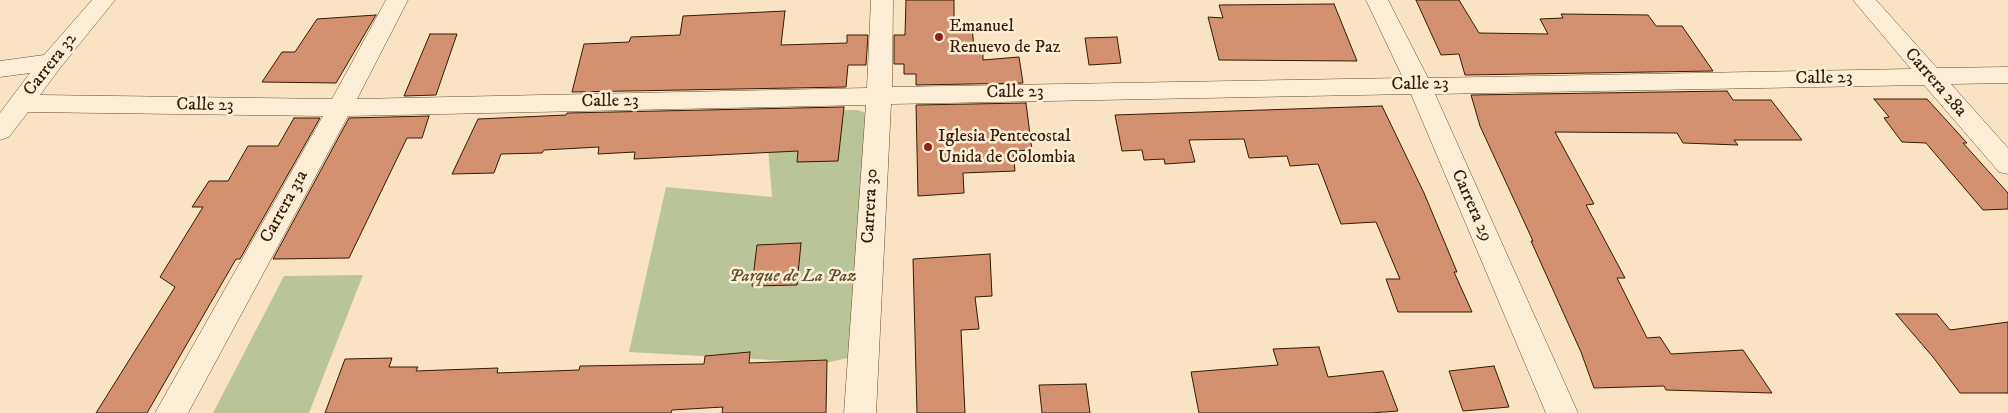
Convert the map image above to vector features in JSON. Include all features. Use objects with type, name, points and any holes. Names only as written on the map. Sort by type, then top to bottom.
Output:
[{"type":"street","name":"Carrera 32","points":[[0,131],[51,62],[104,0]]},
{"type":"street","name":"Carrera 31a","points":[[171,413],[340,108],[397,0]]},
{"type":"street","name":"Carrera 30","points":[[860,413],[873,169],[879,96],[882,0]]},
{"type":"street","name":"Carrera 29","points":[[1377,0],[1419,85],[1562,413]]},
{"type":"street","name":"Carrera 28a","points":[[1864,0],[2008,165]]},
{"type":"street","points":[[0,69],[51,62]]},
{"type":"street","name":"Calle 23","points":[[21,103],[340,108],[1419,85],[2008,75]]},
{"type":"green space","name":"Parque de La Paz","points":[[857,110],[884,118],[873,352],[826,363],[629,352],[666,187],[772,197],[765,111]]},
{"type":"green space","points":[[363,275],[309,413],[213,413],[284,276]]},
{"type":"building","points":[[906,0],[954,0],[954,27],[972,26],[974,49],[983,48],[983,60],[1019,57],[1023,83],[916,85],[916,74],[904,74],[904,64],[894,64],[894,35],[905,35]]},
{"type":"building","points":[[1416,0],[1459,0],[1479,33],[1548,34],[1540,19],[1563,18],[1561,14],[1648,15],[1656,26],[1682,26],[1713,71],[1465,75],[1459,54],[1441,55]]},
{"type":"building","points":[[1334,4],[1357,61],[1219,60],[1208,17],[1223,18],[1219,5]]},
{"type":"building","points":[[785,11],[781,45],[847,43],[847,35],[868,35],[866,65],[848,65],[846,87],[572,92],[584,44],[629,42],[631,37],[680,35],[683,16]]},
{"type":"building","points":[[376,15],[336,83],[262,82],[282,52],[295,52],[317,19]]},
{"type":"building","points":[[430,34],[457,34],[436,95],[404,96]]},
{"type":"building","points":[[1117,37],[1121,63],[1089,65],[1085,38]]},
{"type":"building","points":[[1727,91],[1733,100],[1771,100],[1802,140],[1734,140],[1738,145],[1683,143],[1677,133],[1555,132],[1594,204],[1586,205],[1625,278],[1617,278],[1647,338],[1660,337],[1671,354],[1743,350],[1772,393],[1666,390],[1664,386],[1594,388],[1581,352],[1531,241],[1533,241],[1480,126],[1471,95]]},
{"type":"building","points":[[1874,99],[1927,99],[1967,143],[1963,143],[2008,193],[2008,209],[1983,210],[1926,143],[1902,142],[1884,118],[1889,117]]},
{"type":"building","points":[[1026,103],[1032,150],[1013,151],[1015,171],[963,173],[964,193],[918,196],[916,105]]},
{"type":"building","points":[[1382,106],[1424,193],[1457,272],[1454,272],[1472,312],[1398,312],[1386,279],[1400,279],[1376,222],[1341,224],[1318,164],[1290,166],[1287,156],[1249,158],[1244,139],[1189,140],[1195,162],[1165,164],[1164,159],[1144,160],[1142,150],[1122,151],[1115,115]]},
{"type":"building","points":[[844,107],[838,161],[797,162],[798,151],[634,159],[635,152],[598,154],[599,147],[544,150],[542,153],[501,154],[494,173],[452,174],[478,119],[566,115],[567,113]]},
{"type":"building","points":[[429,116],[422,138],[407,138],[349,258],[273,259],[349,118]]},
{"type":"building","points":[[294,118],[320,118],[240,259],[236,259],[147,413],[96,413],[175,287],[160,277],[203,207],[192,207],[209,181],[228,181],[248,146],[278,146]]},
{"type":"building","points":[[801,243],[797,285],[752,286],[757,245]]},
{"type":"building","points":[[990,254],[992,296],[975,297],[979,329],[961,330],[965,413],[917,413],[913,259]]},
{"type":"building","points":[[1896,314],[1937,314],[1950,330],[2008,322],[2008,393],[1960,393],[1933,357]]},
{"type":"building","points":[[1319,347],[1328,377],[1383,371],[1398,411],[1371,413],[1199,413],[1191,372],[1278,365],[1273,349]]},
{"type":"building","points":[[750,352],[749,363],[827,360],[826,413],[722,413],[723,407],[672,410],[671,413],[325,413],[345,359],[392,358],[389,367],[418,367],[416,371],[498,368],[497,373],[579,370],[580,366],[704,364],[705,356]]},
{"type":"building","points":[[1494,366],[1509,407],[1463,411],[1449,371]]},
{"type":"building","points":[[1086,384],[1090,413],[1042,413],[1039,385]]},
{"type":"place","name":"Emanuel Renuevo de Paz","points":[[939,37]]},
{"type":"place","name":"Iglesia Pentecostal Unida de Colombia","points":[[928,147]]}]
